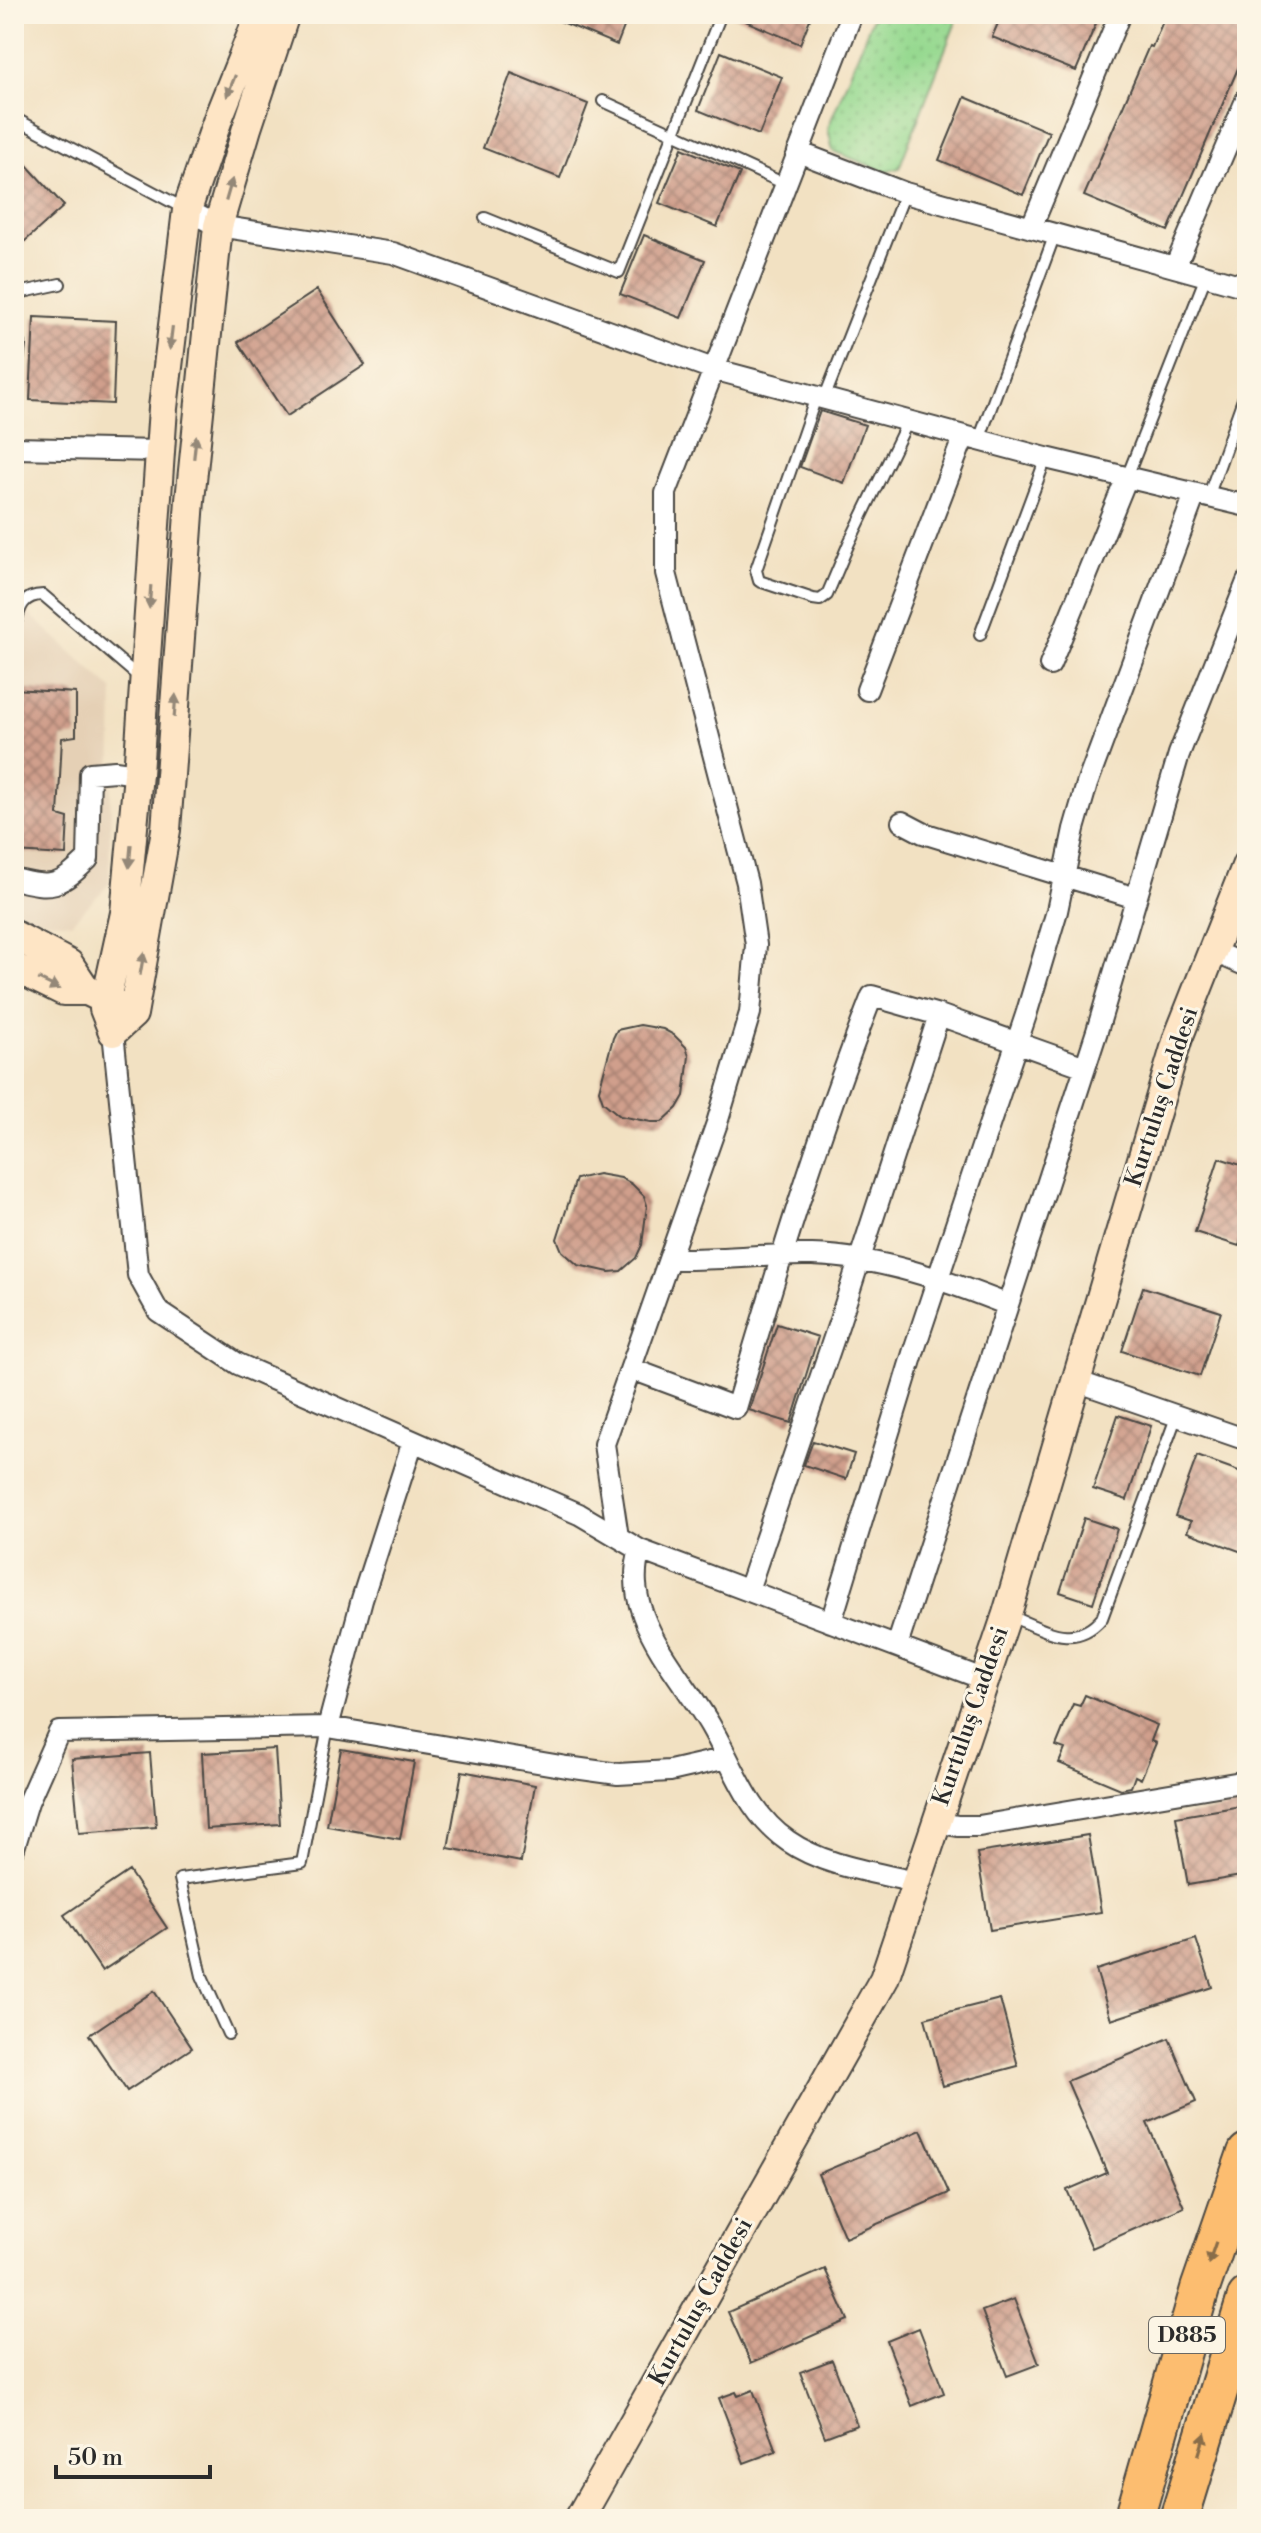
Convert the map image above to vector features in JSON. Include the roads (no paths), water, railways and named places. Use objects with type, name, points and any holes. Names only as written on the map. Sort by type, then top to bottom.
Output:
[{"type":"highway","name":"D885","points":[[1134,2519],[1200,2289],[1247,2153]]},
{"type":"highway","name":"D885","points":[[1179,2519],[1247,2297]]},
{"type":"street","points":[[96,995],[125,913],[145,682],[163,408],[187,210],[219,116],[260,14]]},
{"type":"street","points":[[285,14],[218,226],[190,500],[166,830],[123,1023],[138,1275],[158,1311],[238,1364],[579,1514],[640,1550],[983,1679]]},
{"type":"street","points":[[618,1537],[604,1444],[717,1123],[750,1013],[756,945],[747,883],[666,573],[666,493],[852,14]]},
{"type":"street","points":[[1031,228],[1120,14]]},
{"type":"street","points":[[1175,267],[1247,98]]},
{"type":"street","points":[[798,152],[905,193],[1247,287]]},
{"type":"street","points":[[187,210],[218,226],[393,253],[713,369],[1046,458],[1247,506]]},
{"type":"street","points":[[867,690],[971,438]]},
{"type":"street","points":[[14,448],[160,451]]},
{"type":"street","points":[[1050,665],[1127,477]]},
{"type":"street","points":[[831,1622],[938,1278],[1017,1043],[1057,911],[1087,784],[1201,495]]},
{"type":"street","points":[[897,1646],[1085,1067],[1179,754],[1247,582]]},
{"type":"street","points":[[14,879],[49,886],[70,876],[88,859],[90,773],[115,771],[138,774]]},
{"type":"street","points":[[902,822],[923,833],[1136,898]]},
{"type":"street","name":"Kurtuluş Caddesi","points":[[579,2519],[884,1979],[1007,1614],[1178,1038],[1247,864]]},
{"type":"street","points":[[14,935],[69,964],[104,1009],[123,1023]]},
{"type":"street","points":[[1212,951],[1247,966]]},
{"type":"street","points":[[14,967],[63,991],[96,995]]},
{"type":"street","points":[[632,1369],[736,1408],[781,1255],[843,1069],[872,996],[939,1015],[1085,1067]]},
{"type":"street","points":[[748,1590],[939,1015]]},
{"type":"street","points":[[670,1259],[813,1255],[859,1260],[938,1278],[1008,1305]]},
{"type":"street","points":[[1076,1381],[1247,1440]]},
{"type":"street","points":[[328,1727],[362,1599],[413,1441]]},
{"type":"street","points":[[640,1550],[635,1583],[644,1617],[710,1726],[750,1802],[767,1823],[787,1840],[825,1859],[915,1882]]},
{"type":"street","points":[[14,1848],[33,1790],[59,1732],[328,1727],[618,1774],[670,1771],[727,1758]]},
{"type":"street","points":[[935,1822],[979,1826],[1247,1781]]},
{"type":"lane","points":[[485,218],[619,272],[721,14]]},
{"type":"lane","points":[[603,101],[785,184]]},
{"type":"lane","points":[[14,118],[187,210]]},
{"type":"lane","points":[[905,193],[820,398],[756,570],[759,581],[813,599],[820,600],[827,595],[908,421]]},
{"type":"lane","points":[[971,438],[1055,234]]},
{"type":"lane","points":[[1127,477],[1206,276]]},
{"type":"lane","points":[[14,294],[60,284]]},
{"type":"lane","points":[[14,345],[20,345],[14,391]]},
{"type":"lane","points":[[1201,495],[1247,388]]},
{"type":"lane","points":[[980,635],[1046,458]]},
{"type":"lane","points":[[14,630],[23,602],[32,596],[43,595],[145,682]]},
{"type":"lane","points":[[1007,1614],[1064,1637],[1080,1635],[1096,1625],[1107,1609],[1177,1415]]},
{"type":"lane","points":[[228,2034],[202,1976],[180,1879],[302,1863],[328,1727]]}]
